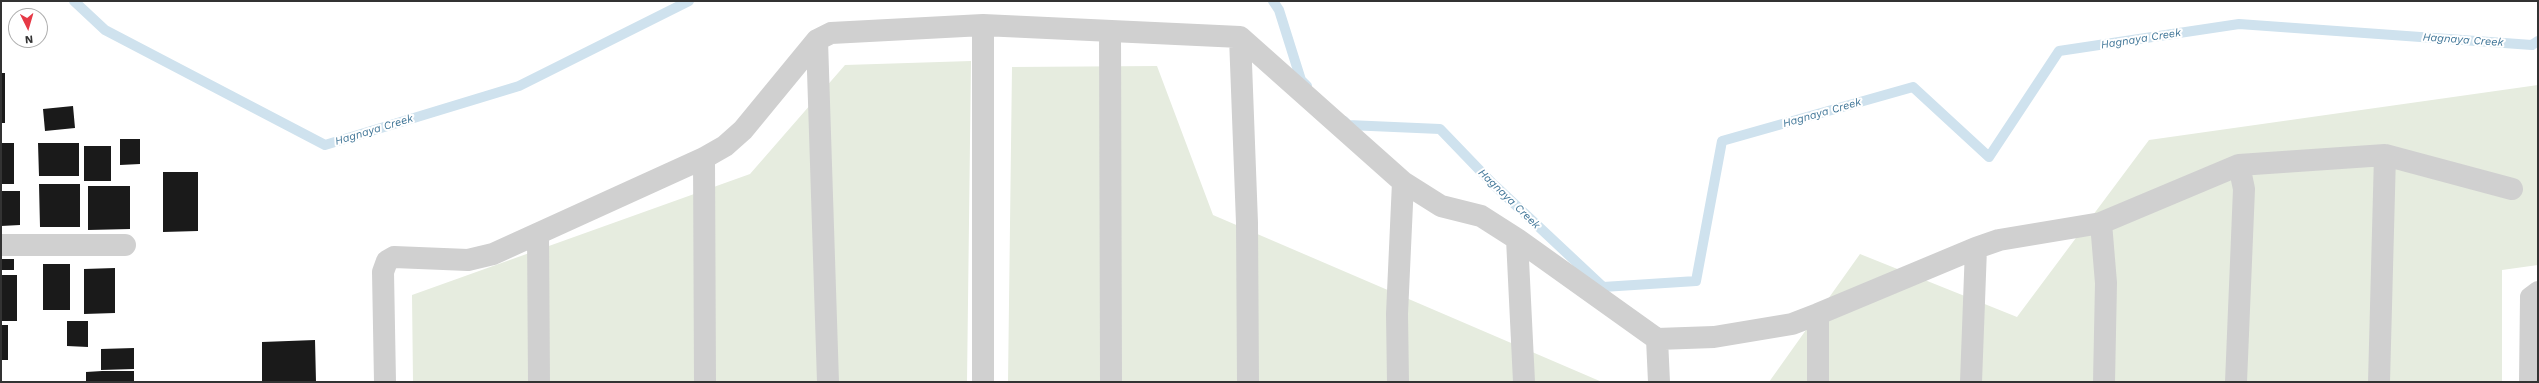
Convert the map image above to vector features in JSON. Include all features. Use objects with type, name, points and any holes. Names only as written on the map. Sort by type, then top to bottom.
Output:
[{"type":"street","points":[[983,25],[983,382]]},
{"type":"street","points":[[385,382],[383,272],[387,261],[394,257],[468,260],[493,254],[704,158],[725,146],[743,130],[817,40],[831,33],[845,30],[983,25],[1240,37],[1403,182],[1441,206],[1481,216],[1657,339],[1714,337],[1792,324],[1976,248],[1999,240],[2101,223],[2239,165],[2385,155],[2512,189]]},
{"type":"street","points":[[1110,31],[1111,382]]},
{"type":"street","points":[[1240,37],[1247,223],[1248,382]]},
{"type":"street","points":[[817,40],[828,382]]},
{"type":"street","points":[[2379,382],[2385,155]]},
{"type":"street","points":[[704,158],[705,382]]},
{"type":"street","points":[[2236,382],[2244,189],[2239,165]]},
{"type":"street","points":[[1398,382],[1397,314],[1403,182]]},
{"type":"street","points":[[2101,223],[2106,283],[2104,382]]},
{"type":"street","points":[[538,234],[539,382]]},
{"type":"street","points":[[1516,239],[1524,382]]},
{"type":"street","points":[[1,245],[125,245]]},
{"type":"street","points":[[1971,382],[1976,248]]},
{"type":"street","points":[[1818,314],[1818,382]]},
{"type":"street","points":[[1657,339],[1659,382]]},
{"type":"lane","points":[[2528,382],[2530,297],[2538,291]]},
{"type":"shaded area","points":[[971,61],[967,382],[413,382],[412,295],[750,174],[845,65]]},
{"type":"shaded area","points":[[1157,66],[1213,215],[1602,382],[1008,382],[1012,67]]},
{"type":"shaded area","points":[[2538,85],[2538,265],[2502,270],[2502,382],[1769,382],[1860,254],[2017,317],[2149,140]]},
{"type":"building","points":[[1,73],[5,73],[5,123],[1,123]]},
{"type":"building","points":[[73,106],[75,128],[45,131],[43,109]]},
{"type":"building","points":[[120,139],[140,139],[140,164],[120,165]]},
{"type":"building","points":[[1,143],[14,143],[14,184],[1,184]]},
{"type":"building","points":[[38,143],[79,143],[79,176],[39,176]]},
{"type":"building","points":[[84,146],[111,146],[111,181],[84,181]]},
{"type":"building","points":[[163,172],[198,172],[198,231],[163,232]]},
{"type":"building","points":[[39,184],[80,184],[80,227],[40,227]]},
{"type":"building","points":[[88,186],[130,186],[130,229],[88,230]]},
{"type":"building","points":[[1,191],[20,191],[20,225],[1,226]]},
{"type":"building","points":[[1,259],[14,259],[14,270],[1,270]]},
{"type":"building","points":[[43,264],[70,264],[70,310],[43,310]]},
{"type":"building","points":[[115,268],[115,313],[84,314],[84,269]]},
{"type":"building","points":[[1,275],[17,275],[17,321],[1,321]]},
{"type":"building","points":[[67,321],[88,321],[88,347],[67,346]]},
{"type":"building","points":[[1,325],[8,325],[8,360],[1,360]]},
{"type":"building","points":[[315,340],[316,382],[262,382],[262,342]]},
{"type":"building","points":[[134,348],[134,369],[101,370],[101,349]]},
{"type":"building","points":[[134,371],[134,382],[86,382],[86,372]]},
{"type":"waterway","name":"Hagnaya Creek","points":[[74,1],[105,30],[325,145],[519,86],[689,1]]},
{"type":"waterway","name":"Hagnaya Creek","points":[[1273,1],[1279,10],[1301,80],[1307,86]]},
{"type":"waterway","name":"Hagnaya Creek","points":[[1344,121],[1348,125],[1440,129],[1491,182],[1603,287],[1696,281],[1722,141],[1913,87],[1989,157],[2059,51],[2239,24],[2532,45],[2538,41]]}]
